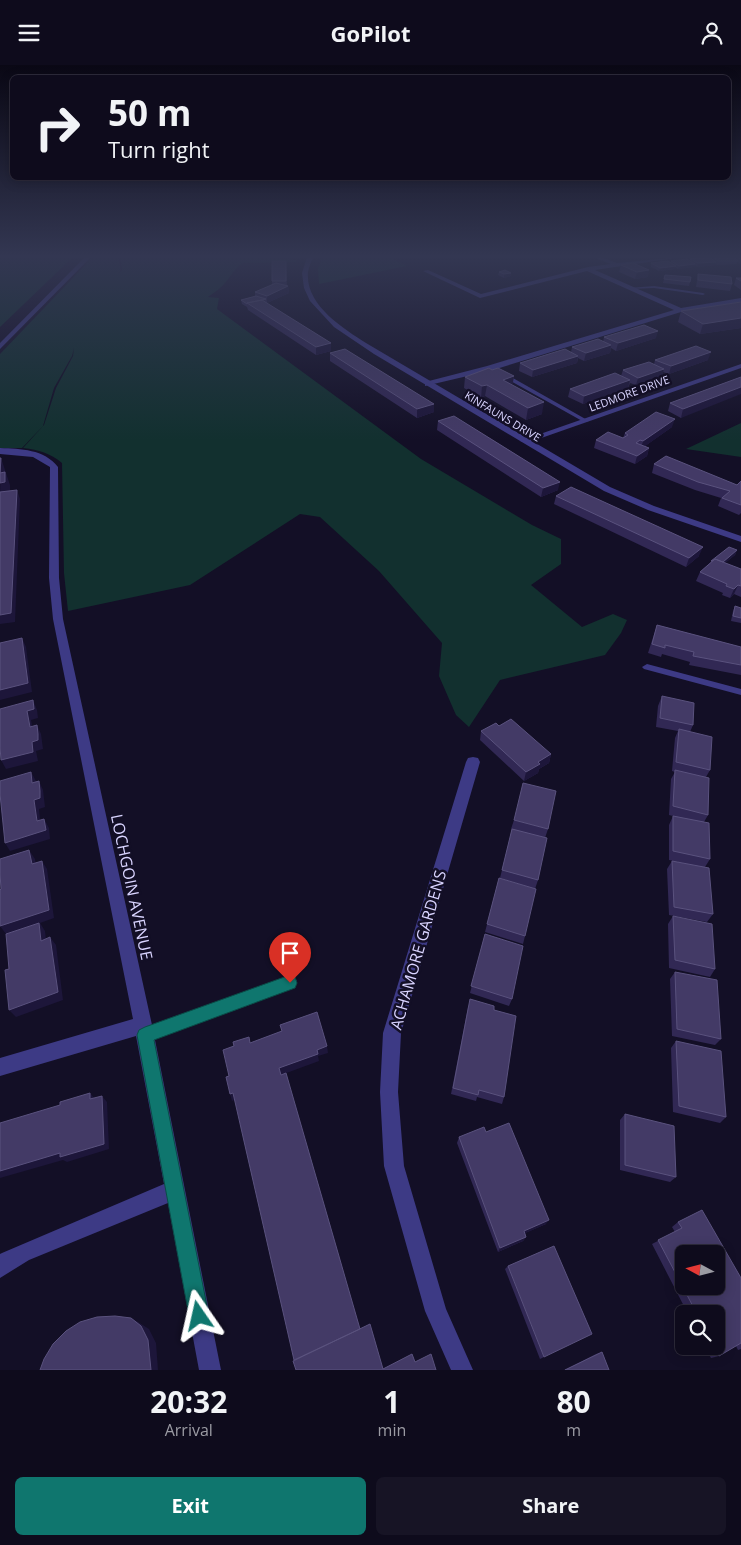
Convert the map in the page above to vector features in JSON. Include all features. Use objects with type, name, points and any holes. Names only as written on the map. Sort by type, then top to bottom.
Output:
[{"type":"street","points":[[0,347],[28,318]]},
{"type":"street","name":"KINFAUNS DRIVE","points":[[328,318],[351,337],[607,489],[659,511],[740,538]]},
{"type":"street","points":[[428,384],[490,368],[654,318]]},
{"type":"street","name":"LEDMORE DRIVE","points":[[524,441],[741,366]]},
{"type":"street","name":"LOCHGOIN AVENUE","points":[[0,451],[32,453],[49,461],[54,467],[54,578],[58,619],[144,1030],[210,1370]]},
{"type":"street","name":"ACHAMORE GARDENS","points":[[462,1370],[436,1311],[394,1166],[389,1092],[392,1033],[473,762]]},
{"type":"street","points":[[0,1067],[144,1030]]},
{"type":"street","points":[[0,1268],[22,1253],[174,1190]]},
{"type":"lane","points":[[490,368],[586,421]]},
{"type":"lane","points":[[648,667],[741,692]]},
{"type":"lane","points":[[144,1030],[290,983]]},
{"type":"green space","points":[[0,318],[9,318],[0,327]]},
{"type":"green space","points":[[35,318],[229,318],[421,459],[532,525],[561,539],[561,564],[531,585],[582,627],[613,614],[627,620],[621,633],[605,655],[500,680],[469,727],[456,715],[439,676],[442,643],[379,571],[320,517],[300,514],[190,585],[68,611],[64,573],[62,463],[44,453],[23,448],[44,425],[56,388],[73,356],[74,348],[72,356],[54,388],[43,426],[22,448],[0,448],[0,354]]},
{"type":"green space","points":[[741,423],[741,457],[686,449]]},
{"type":"building","points":[[270,318],[291,318],[331,343],[316,347]]},
{"type":"building","points":[[693,318],[741,318],[741,318],[703,324]]},
{"type":"building","points":[[644,325],[658,331],[618,343],[604,337]]},
{"type":"building","points":[[598,339],[611,345],[586,353],[572,347]]},
{"type":"building","points":[[696,346],[711,352],[671,366],[655,360]]},
{"type":"building","points":[[345,349],[434,404],[417,409],[330,353]]},
{"type":"building","points":[[565,349],[578,356],[533,370],[520,363]]},
{"type":"building","points":[[649,362],[664,369],[638,378],[623,370]]},
{"type":"building","points":[[489,368],[492,370],[498,368],[514,376],[503,380],[544,402],[528,408],[487,385],[482,386],[465,377]]},
{"type":"building","points":[[615,373],[630,380],[584,396],[570,389]]},
{"type":"building","points":[[741,377],[741,387],[683,409],[670,403]]},
{"type":"building","points":[[656,412],[675,419],[643,441],[640,440],[636,443],[649,448],[637,456],[596,440],[608,432],[623,438],[628,435],[625,433]]},
{"type":"building","points":[[454,416],[560,482],[543,488],[438,421]]},
{"type":"building","points":[[666,456],[737,485],[741,481],[741,505],[722,498],[730,491],[698,482],[654,464]]},
{"type":"building","points":[[5,472],[5,482],[0,483],[0,473]]},
{"type":"building","points":[[571,487],[703,547],[689,558],[556,496]]},
{"type":"building","points":[[17,490],[11,613],[0,615],[0,492]]},
{"type":"building","points":[[729,547],[737,550],[723,562],[715,559],[711,561]]},
{"type":"building","points":[[715,559],[741,569],[741,586],[738,585],[734,589],[700,572]]},
{"type":"building","points":[[735,606],[741,608],[741,618],[733,616]]},
{"type":"building","points":[[657,625],[741,647],[741,665],[693,656],[694,652],[652,644]]},
{"type":"building","points":[[22,638],[28,683],[0,690],[0,643]]},
{"type":"building","points":[[662,696],[694,703],[693,725],[660,718]]},
{"type":"building","points":[[33,700],[34,709],[27,711],[30,727],[37,725],[38,740],[32,742],[33,752],[1,760],[0,709]]},
{"type":"building","points":[[511,719],[551,754],[538,762],[540,764],[526,772],[481,731],[496,723],[499,726]]},
{"type":"building","points":[[679,729],[712,737],[710,770],[676,762]]},
{"type":"building","points":[[675,770],[709,778],[708,815],[673,806]]},
{"type":"building","points":[[31,772],[32,783],[39,781],[40,798],[34,800],[37,821],[44,819],[46,830],[5,843],[0,781]]},
{"type":"building","points":[[523,783],[556,791],[548,829],[514,820]]},
{"type":"building","points":[[673,816],[709,823],[710,859],[673,851]]},
{"type":"building","points":[[512,829],[547,838],[538,880],[502,870]]},
{"type":"building","points":[[29,850],[32,864],[42,861],[49,910],[0,926],[0,859]]},
{"type":"building","points":[[672,861],[709,868],[713,914],[674,907]]},
{"type":"building","points":[[499,878],[536,889],[525,936],[487,924]]},
{"type":"building","points":[[673,916],[712,924],[715,969],[675,960]]},
{"type":"building","points":[[39,923],[41,941],[50,937],[58,992],[9,1010],[5,970],[9,969],[6,934]]},
{"type":"building","points":[[485,934],[523,946],[512,999],[471,986]]},
{"type":"building","points":[[675,972],[717,980],[721,1039],[677,1029]]},
{"type":"building","points":[[470,999],[494,1006],[494,1010],[516,1016],[504,1097],[479,1090],[478,1095],[453,1088]]},
{"type":"building","points":[[317,1012],[327,1046],[317,1050],[318,1054],[279,1068],[281,1075],[286,1073],[360,1329],[294,1360],[233,1093],[230,1094],[226,1077],[229,1076],[223,1050],[234,1046],[233,1042],[249,1037],[250,1043],[282,1031],[280,1025]]},
{"type":"building","points":[[676,1041],[721,1051],[726,1117],[679,1106]]},
{"type":"building","points":[[90,1093],[90,1099],[102,1096],[104,1144],[60,1157],[60,1153],[0,1171],[0,1123],[60,1105],[60,1102]]},
{"type":"building","points":[[625,1114],[674,1126],[676,1177],[625,1165]]},
{"type":"building","points":[[509,1123],[549,1220],[524,1231],[526,1237],[500,1248],[459,1137],[484,1127],[486,1132]]},
{"type":"building","points":[[702,1210],[722,1245],[675,1245],[675,1272],[658,1240],[682,1228],[678,1222]]},
{"type":"building","points":[[554,1246],[592,1334],[544,1357],[508,1266]]},
{"type":"building","points":[[725,1250],[741,1278],[741,1343],[725,1352],[725,1305],[692,1305],[687,1295],[725,1295]]},
{"type":"building","points":[[115,1316],[131,1318],[141,1326],[148,1340],[151,1370],[40,1370],[53,1344],[66,1331],[80,1322],[97,1317]]},
{"type":"building","points":[[370,1324],[383,1369],[412,1354],[415,1362],[431,1354],[436,1370],[296,1370],[293,1361]]},
{"type":"building","points":[[602,1352],[609,1370],[565,1370]]},
{"type":"route","points":[[199,1316],[145,1035],[290,983]]}]
